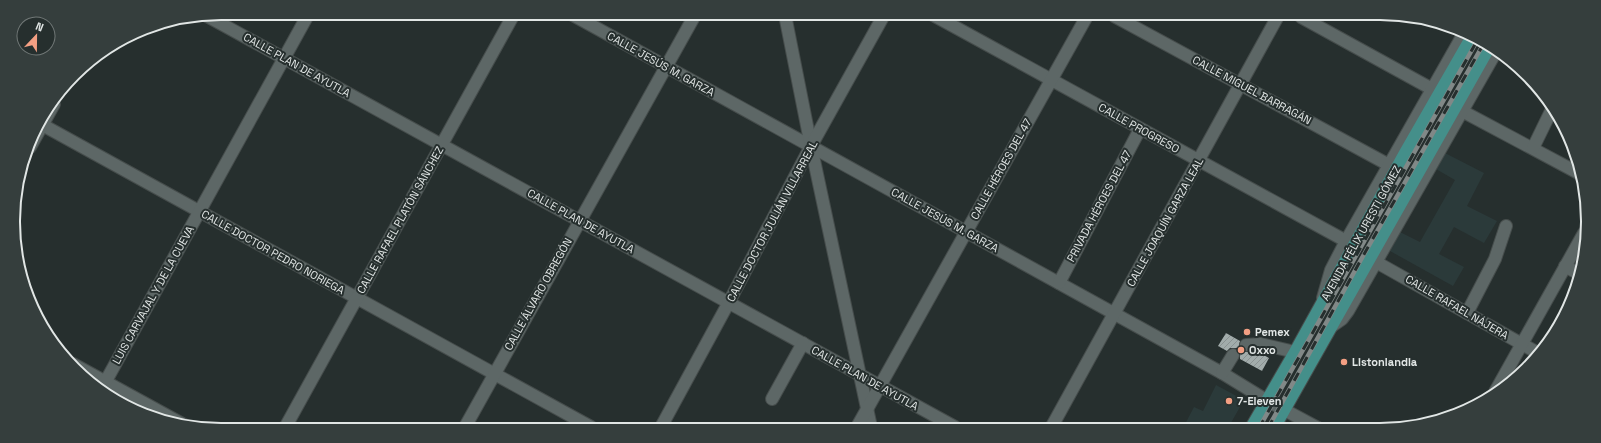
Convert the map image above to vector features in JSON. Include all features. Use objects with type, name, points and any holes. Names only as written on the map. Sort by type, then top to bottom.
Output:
[{"type":"main road","name":"AVENIDA FÉLIX URESTI GÓMEZ","points":[[1254,423],[1295,352],[1405,152],[1469,41]]},
{"type":"main road","name":"AVENIDA FÉLIX URESTI GÓMEZ","points":[[1277,423],[1487,51]]},
{"type":"street","name":"CALLE PLAN DE AYUTLA","points":[[214,20],[948,423]]},
{"type":"street","name":"LUIS CARVAJAL Y DE LA CUEVA","points":[[103,384],[305,20]]},
{"type":"street","name":"CALLE RAFAEL PLATÓN SÁNCHEZ","points":[[288,423],[511,20]]},
{"type":"street","name":"CALLE JESÚS M. GARZA","points":[[582,20],[1222,373],[1266,400],[1309,423]]},
{"type":"street","name":"CALLE ÁLVARO OBREGÓN","points":[[467,423],[692,20]]},
{"type":"street","points":[[786,20],[811,146],[870,423]]},
{"type":"street","name":"CALLE DOCTOR JULIÁN VILLARREAL","points":[[662,423],[729,302],[811,146],[881,20]]},
{"type":"street","name":"CALLE PROGRESO","points":[[942,20],[1346,241]]},
{"type":"street","name":"CALLE HÉROES DEL 47","points":[[859,423],[1084,20]]},
{"type":"street","name":"CALLE MIGUEL BARRAGÁN","points":[[1121,20],[1389,165]]},
{"type":"street","name":"CALLE JOAQUÍN GARZA LEAL","points":[[1054,423],[1276,20]]},
{"type":"street","points":[[1307,20],[1432,88]]},
{"type":"street","points":[[1322,303],[1324,290],[1331,270],[1346,241],[1462,37]]},
{"type":"street","points":[[1332,326],[1345,315],[1494,56]]},
{"type":"street","points":[[1462,110],[1574,171]]},
{"type":"street","points":[[1533,148],[1550,114]]},
{"type":"street","name":"CALLE DOCTOR PEDRO NORIEGA","points":[[44,126],[584,423]]},
{"type":"street","name":"PRIVADA HÉROES DEL 47","points":[[1059,283],[1140,129]]},
{"type":"street","points":[[1467,312],[1495,259],[1506,226]]},
{"type":"street","points":[[1501,382],[1580,239]]},
{"type":"street","name":"CALLE RAFAEL NÁJERA","points":[[1376,262],[1534,351]]},
{"type":"street","points":[[1565,266],[1575,271]]},
{"type":"street","points":[[772,399],[803,344]]},
{"type":"street","points":[[1246,345],[1261,344],[1295,352]]},
{"type":"street","points":[[1222,373],[1233,355]]},
{"type":"street","points":[[108,387],[159,413]]},
{"type":"shaded area","points":[[1445,153],[1484,173],[1467,206],[1497,221],[1484,243],[1454,227],[1439,254],[1464,267],[1453,286],[1390,251],[1400,232],[1420,242],[1455,180],[1436,169]]},
{"type":"shaded area","points":[[1216,385],[1244,400],[1231,423],[1186,423],[1194,407],[1203,411]]},
{"type":"building","name":"Oxxo","points":[[1226,333],[1240,341],[1239,346],[1242,352],[1258,352],[1269,358],[1262,371],[1240,359],[1240,352],[1237,348],[1230,348],[1227,351],[1218,346]]},
{"type":"railway","points":[[1262,423],[1475,44]]},
{"type":"railway","points":[[1271,423],[1363,256],[1481,48]]},
{"type":"place","name":"Pemex","points":[[1247,332]]},
{"type":"place","name":"Oxxo","points":[[1241,350]]},
{"type":"place","name":"Listonlandia","points":[[1344,362]]},
{"type":"place","name":"7-Eleven","points":[[1229,401]]}]
